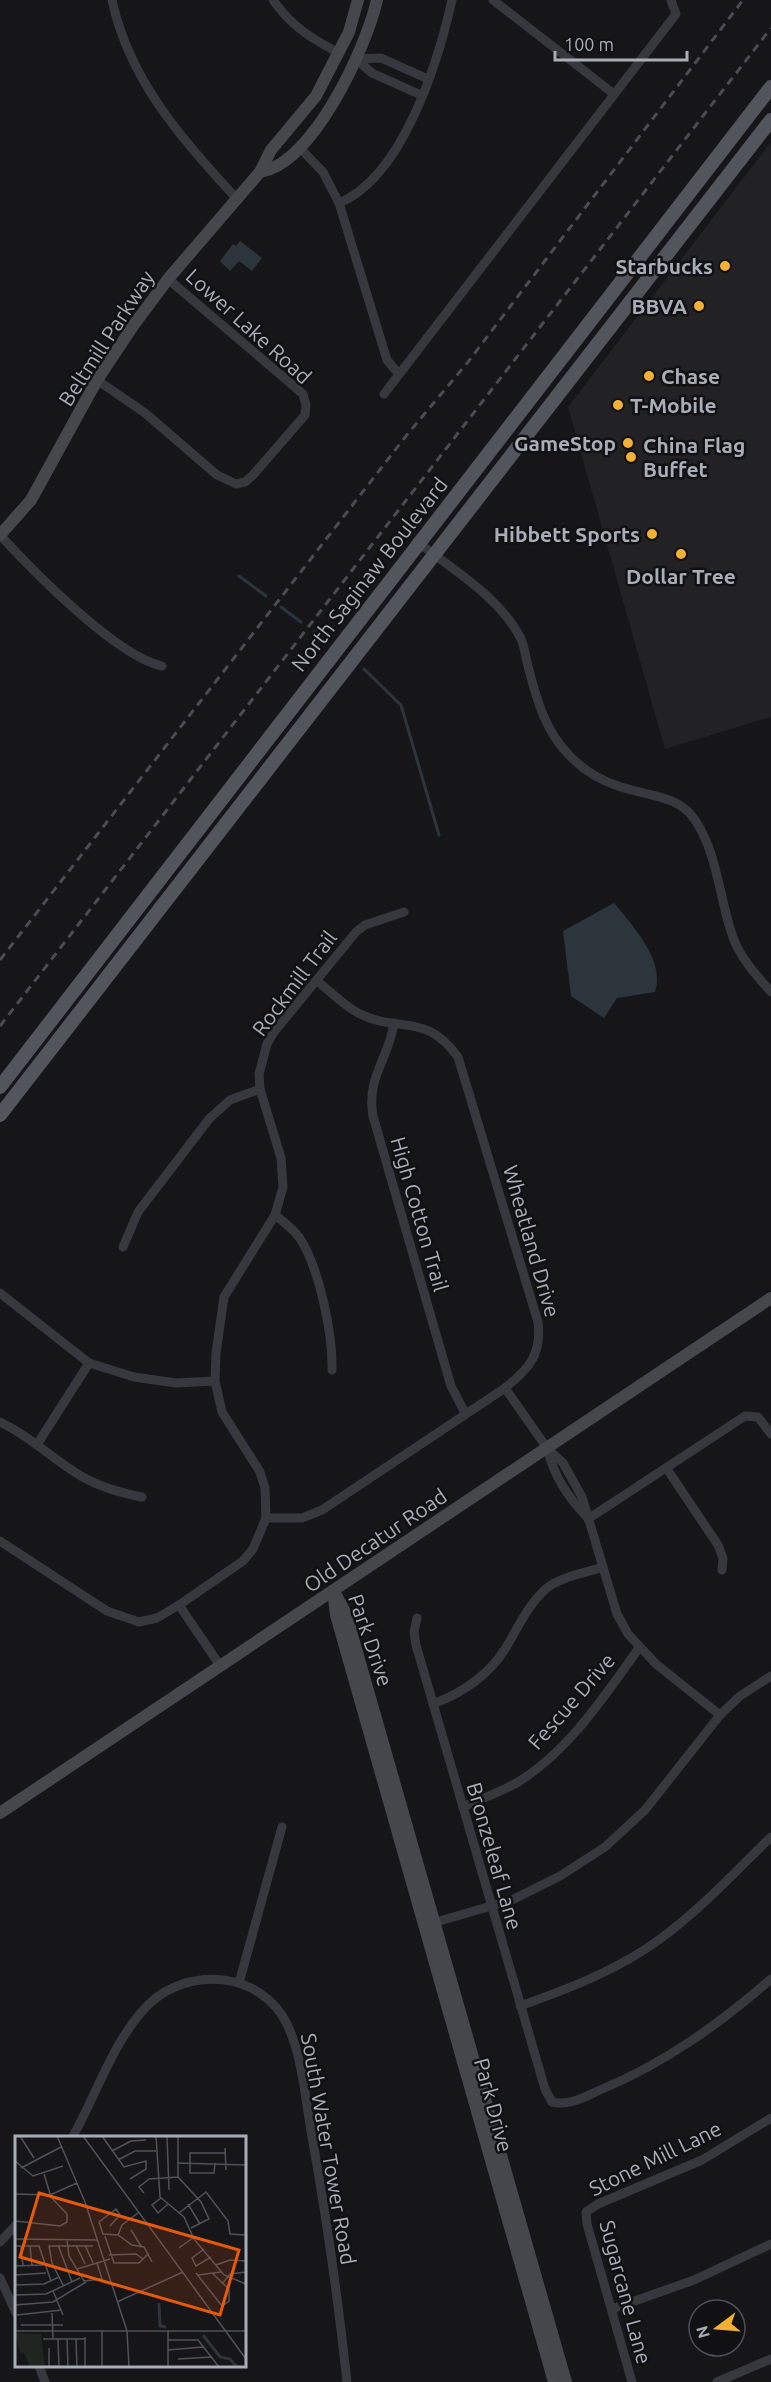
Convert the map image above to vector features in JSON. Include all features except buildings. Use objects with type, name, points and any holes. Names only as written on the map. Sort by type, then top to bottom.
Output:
[{"type":"main road","name":"North Saginaw Boulevard","points":[[0,1087],[771,87]]},
{"type":"main road","name":"North Saginaw Boulevard","points":[[0,1115],[432,554],[771,120]]},
{"type":"street","points":[[112,0],[137,68],[158,104],[181,139],[237,199]]},
{"type":"street","points":[[273,0],[286,18],[306,35],[339,53],[356,59],[381,58],[428,79]]},
{"type":"street","name":"Beltmill Parkway","points":[[0,535],[31,500],[97,380],[168,279],[260,171],[271,150],[316,96],[349,32],[358,0]]},
{"type":"street","name":"Beltmill Parkway","points":[[260,171],[274,169],[300,147],[334,101],[356,59],[377,0]]},
{"type":"street","points":[[339,203],[349,199],[372,181],[399,143],[443,39],[452,0]]},
{"type":"street","points":[[493,0],[614,94]]},
{"type":"street","points":[[384,394],[676,14],[670,0]]},
{"type":"street","points":[[356,59],[372,73],[421,95]]},
{"type":"street","points":[[292,127],[300,147],[323,172],[339,203],[387,360],[399,374]]},
{"type":"street","name":"Lower Lake Road","points":[[97,380],[146,413],[217,475],[236,484],[245,482],[253,475],[305,415],[306,405],[303,394],[168,279]]},
{"type":"street","points":[[0,535],[52,589],[137,657],[162,666]]},
{"type":"street","points":[[419,543],[487,596],[510,622],[521,641],[541,712],[551,733],[568,755],[591,774],[618,786],[672,800],[694,818],[709,845],[734,940],[742,957],[771,992]]},
{"type":"street","name":"Rockmill Trail","points":[[0,1541],[107,1611],[139,1622],[157,1618],[243,1561],[260,1537],[266,1518],[265,1488],[260,1472],[222,1412],[215,1381],[217,1341],[224,1297],[275,1215],[284,1187],[284,1172],[260,1089],[259,1074],[267,1044],[356,932],[365,925],[404,912]]},
{"type":"street","name":"Wheatland Drive","points":[[266,1518],[302,1518],[322,1510],[505,1388],[524,1373],[536,1356],[540,1335],[464,1070],[458,1057],[438,1034],[423,1026],[394,1023],[358,1012],[317,981]]},
{"type":"street","name":"High Cotton Trail","points":[[394,1023],[392,1041],[374,1076],[370,1090],[373,1116],[452,1386],[465,1413]]},
{"type":"street","points":[[123,1247],[138,1212],[209,1119],[230,1100],[260,1089]]},
{"type":"street","points":[[275,1215],[300,1239],[310,1262],[332,1341],[332,1370]]},
{"type":"street","points":[[0,1293],[89,1363],[144,1379],[177,1383],[215,1381]]},
{"type":"street","name":"Old Decatur Road","points":[[0,1813],[771,1298]]},
{"type":"street","points":[[38,1443],[89,1363]]},
{"type":"street","points":[[505,1388],[547,1448],[563,1463],[582,1497],[617,1614],[639,1648],[720,1715]]},
{"type":"street","points":[[588,1520],[745,1416],[754,1415],[762,1421],[771,1434]]},
{"type":"street","points":[[0,1422],[38,1443],[81,1476],[118,1492],[142,1497]]},
{"type":"street","points":[[547,1448],[553,1472],[571,1501],[588,1520]]},
{"type":"street","points":[[667,1468],[718,1545],[723,1558],[722,1570]]},
{"type":"street","points":[[433,1704],[460,1694],[482,1676],[504,1651],[528,1610],[546,1589],[556,1581],[603,1567]]},
{"type":"street","name":"Park Drive","points":[[334,1591],[346,1614],[554,2382]]},
{"type":"street","points":[[179,1605],[221,1667]]},
{"type":"street","name":"Bronzeleaf Lane","points":[[417,1618],[414,1632],[416,1645],[520,2006],[545,2089],[552,2102],[565,2105],[573,2102],[627,2079],[677,2053],[731,2015],[771,1979]]},
{"type":"street","name":"Fescue Drive","points":[[463,1807],[518,1781],[554,1754],[587,1716],[639,1648]]},
{"type":"street","points":[[429,1924],[491,1907],[560,1876],[605,1847],[645,1810],[720,1715],[740,1696],[771,1677]]},
{"type":"street","points":[[239,1983],[282,1827]]},
{"type":"street","points":[[520,2006],[566,1990],[613,1968],[659,1939],[771,1837]]},
{"type":"street","name":"Park Drive","points":[[429,1924],[566,2382]]},
{"type":"street","name":"South Water Tower Road","points":[[73,2136],[128,2031],[147,2006],[163,1992],[182,1982],[209,1977],[239,1983],[265,1996],[287,2024],[293,2040],[328,2234],[347,2382]]},
{"type":"street","name":"Stone Mill Lane","points":[[586,2212],[598,2204],[702,2160],[771,2118]]},
{"type":"street","name":"Sugarcane Lane","points":[[586,2212],[587,2223],[632,2382]]},
{"type":"street","points":[[0,2242],[15,2226]]},
{"type":"street","points":[[612,2309],[694,2280],[771,2244]]},
{"type":"street","points":[[0,2278],[15,2311]]},
{"type":"street","points":[[717,2382],[771,2359]]},
{"type":"street","points":[[39,2367],[45,2382]]},
{"type":"shaded area","points":[[771,142],[771,717],[665,749],[568,407]]},
{"type":"shaded area","points":[[240,241],[262,258],[252,271],[239,261],[230,271],[220,261],[233,244],[236,246]]},
{"type":"shaded area","points":[[614,903],[630,922],[652,956],[657,980],[655,992],[617,998],[604,1018],[571,996],[563,931]]},
{"type":"waterway","points":[[239,576],[266,596]]},
{"type":"waterway","points":[[281,607],[301,622]]},
{"type":"waterway","points":[[314,632],[327,642]]},
{"type":"waterway","points":[[364,669],[401,705],[439,835]]},
{"type":"railway","points":[[0,960],[406,436],[468,362],[743,0]]},
{"type":"railway","points":[[0,1026],[771,28]]},
{"type":"place","name":"Starbucks","points":[[725,266]]},
{"type":"place","name":"BBVA","points":[[699,306]]},
{"type":"place","name":"Chase","points":[[649,376]]},
{"type":"place","name":"T-Mobile","points":[[618,405]]},
{"type":"place","name":"GameStop","points":[[628,443]]},
{"type":"place","name":"China Flag Buffet","points":[[631,457]]},
{"type":"place","name":"Hibbett Sports","points":[[652,534]]},
{"type":"place","name":"Dollar Tree","points":[[681,554]]}]
